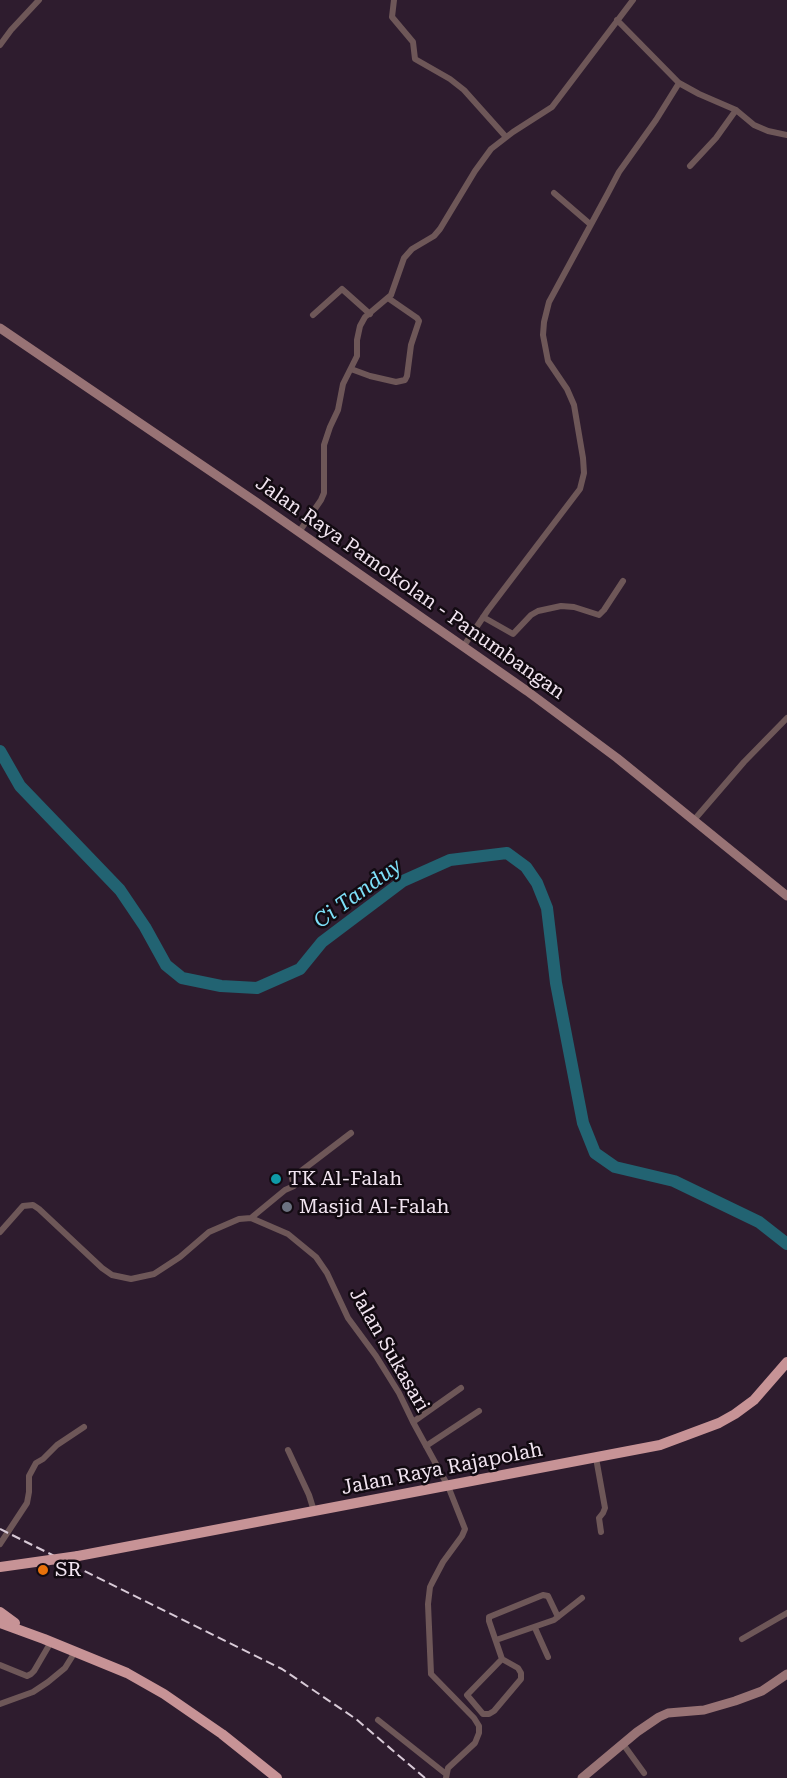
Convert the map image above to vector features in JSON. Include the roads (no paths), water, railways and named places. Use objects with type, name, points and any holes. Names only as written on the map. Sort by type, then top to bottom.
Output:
[{"type":"highway","name":"Jalan Raya Rajapolah","points":[[0,1567],[78,1556],[660,1445],[719,1423],[754,1400],[787,1362]]},
{"type":"highway","points":[[0,1612],[8,1619],[48,1640],[127,1673],[164,1694],[222,1734],[277,1778]]},
{"type":"highway","points":[[0,1624],[48,1640]]},
{"type":"main road","name":"Jalan Raya Pamokolan - Panumbangan","points":[[0,328],[527,691],[617,758],[787,896]]},
{"type":"main road","points":[[582,1778],[637,1732],[668,1713],[704,1710],[735,1701],[762,1691],[787,1674]]},
{"type":"street","points":[[0,45],[39,0]]},
{"type":"street","points":[[394,0],[392,17],[412,40],[415,59],[450,79],[464,90],[506,137]]},
{"type":"street","points":[[299,532],[324,493],[324,445],[338,410],[343,384],[357,356],[360,326],[366,317],[388,298],[398,281],[404,258],[412,249],[434,236],[440,229],[491,149],[552,107],[633,0]]},
{"type":"street","points":[[618,20],[679,83],[736,110],[754,125],[787,135]]},
{"type":"street","points":[[463,647],[580,489],[583,481],[583,458],[574,405],[567,389],[548,361],[543,335],[544,322],[549,302],[619,172],[679,83]]},
{"type":"street","points":[[690,166],[716,138],[736,110]]},
{"type":"street","points":[[554,193],[590,224]]},
{"type":"street","points":[[313,315],[342,289],[370,314]]},
{"type":"street","points":[[351,369],[396,382],[405,380],[411,345],[419,321],[388,298]]},
{"type":"street","points":[[483,617],[513,634],[538,611],[561,606],[574,607],[599,615],[623,581]]},
{"type":"street","points":[[694,820],[744,762],[787,718]]},
{"type":"street","points":[[0,1232],[23,1206],[33,1205],[112,1275],[131,1279],[154,1274],[180,1257],[209,1232],[239,1219],[251,1218],[285,1190],[294,1186],[292,1178],[351,1132]]},
{"type":"street","name":"Jalan Sukasari","points":[[251,1218],[288,1234],[316,1257],[327,1272],[348,1318],[399,1393],[448,1486],[465,1529],[430,1587],[431,1674],[457,1700]]},
{"type":"street","points":[[413,1422],[461,1388]]},
{"type":"street","points":[[426,1446],[478,1411]]},
{"type":"street","points":[[0,1544],[27,1503],[29,1476],[36,1463],[84,1427]]},
{"type":"street","points":[[288,1450],[314,1511]]},
{"type":"street","points":[[596,1458],[605,1508],[599,1518],[602,1532]]},
{"type":"street","points":[[467,1695],[483,1714],[489,1714],[494,1712],[521,1679],[518,1668],[502,1659],[489,1620],[490,1616],[543,1595],[548,1596],[558,1617]]},
{"type":"street","points":[[496,1640],[535,1628],[558,1617],[582,1598]]},
{"type":"street","points":[[742,1639],[787,1613]]},
{"type":"street","points":[[457,1700],[498,1659],[496,1640],[485,1615]]},
{"type":"street","points":[[535,1628],[548,1657]]},
{"type":"street","points":[[0,1665],[27,1676],[31,1674],[48,1640]]},
{"type":"street","points":[[0,1704],[33,1692],[48,1682],[65,1668],[75,1652]]},
{"type":"street","points":[[457,1700],[467,1695],[502,1659]]},
{"type":"street","points":[[378,1720],[446,1776],[448,1768],[475,1743],[479,1733],[479,1726],[474,1718],[457,1700]]},
{"type":"street","points":[[623,1744],[644,1773]]},
{"type":"waterway","name":"Ci Tanduy","points":[[0,751],[20,786],[120,890],[145,927],[166,965],[182,978],[221,986],[257,988],[300,969],[322,942],[403,881],[450,860],[507,853],[526,867],[537,883],[547,908],[556,983],[583,1123],[595,1153],[615,1167],[674,1181],[759,1222],[787,1244]]},
{"type":"railway","points":[[0,1529],[282,1669],[356,1719],[425,1778]]},
{"type":"place","name":"TK Al-Falah","points":[[276,1179]]},
{"type":"place","name":"Masjid Al-Falah","points":[[287,1207]]},
{"type":"place","name":"SR","points":[[43,1570]]}]
